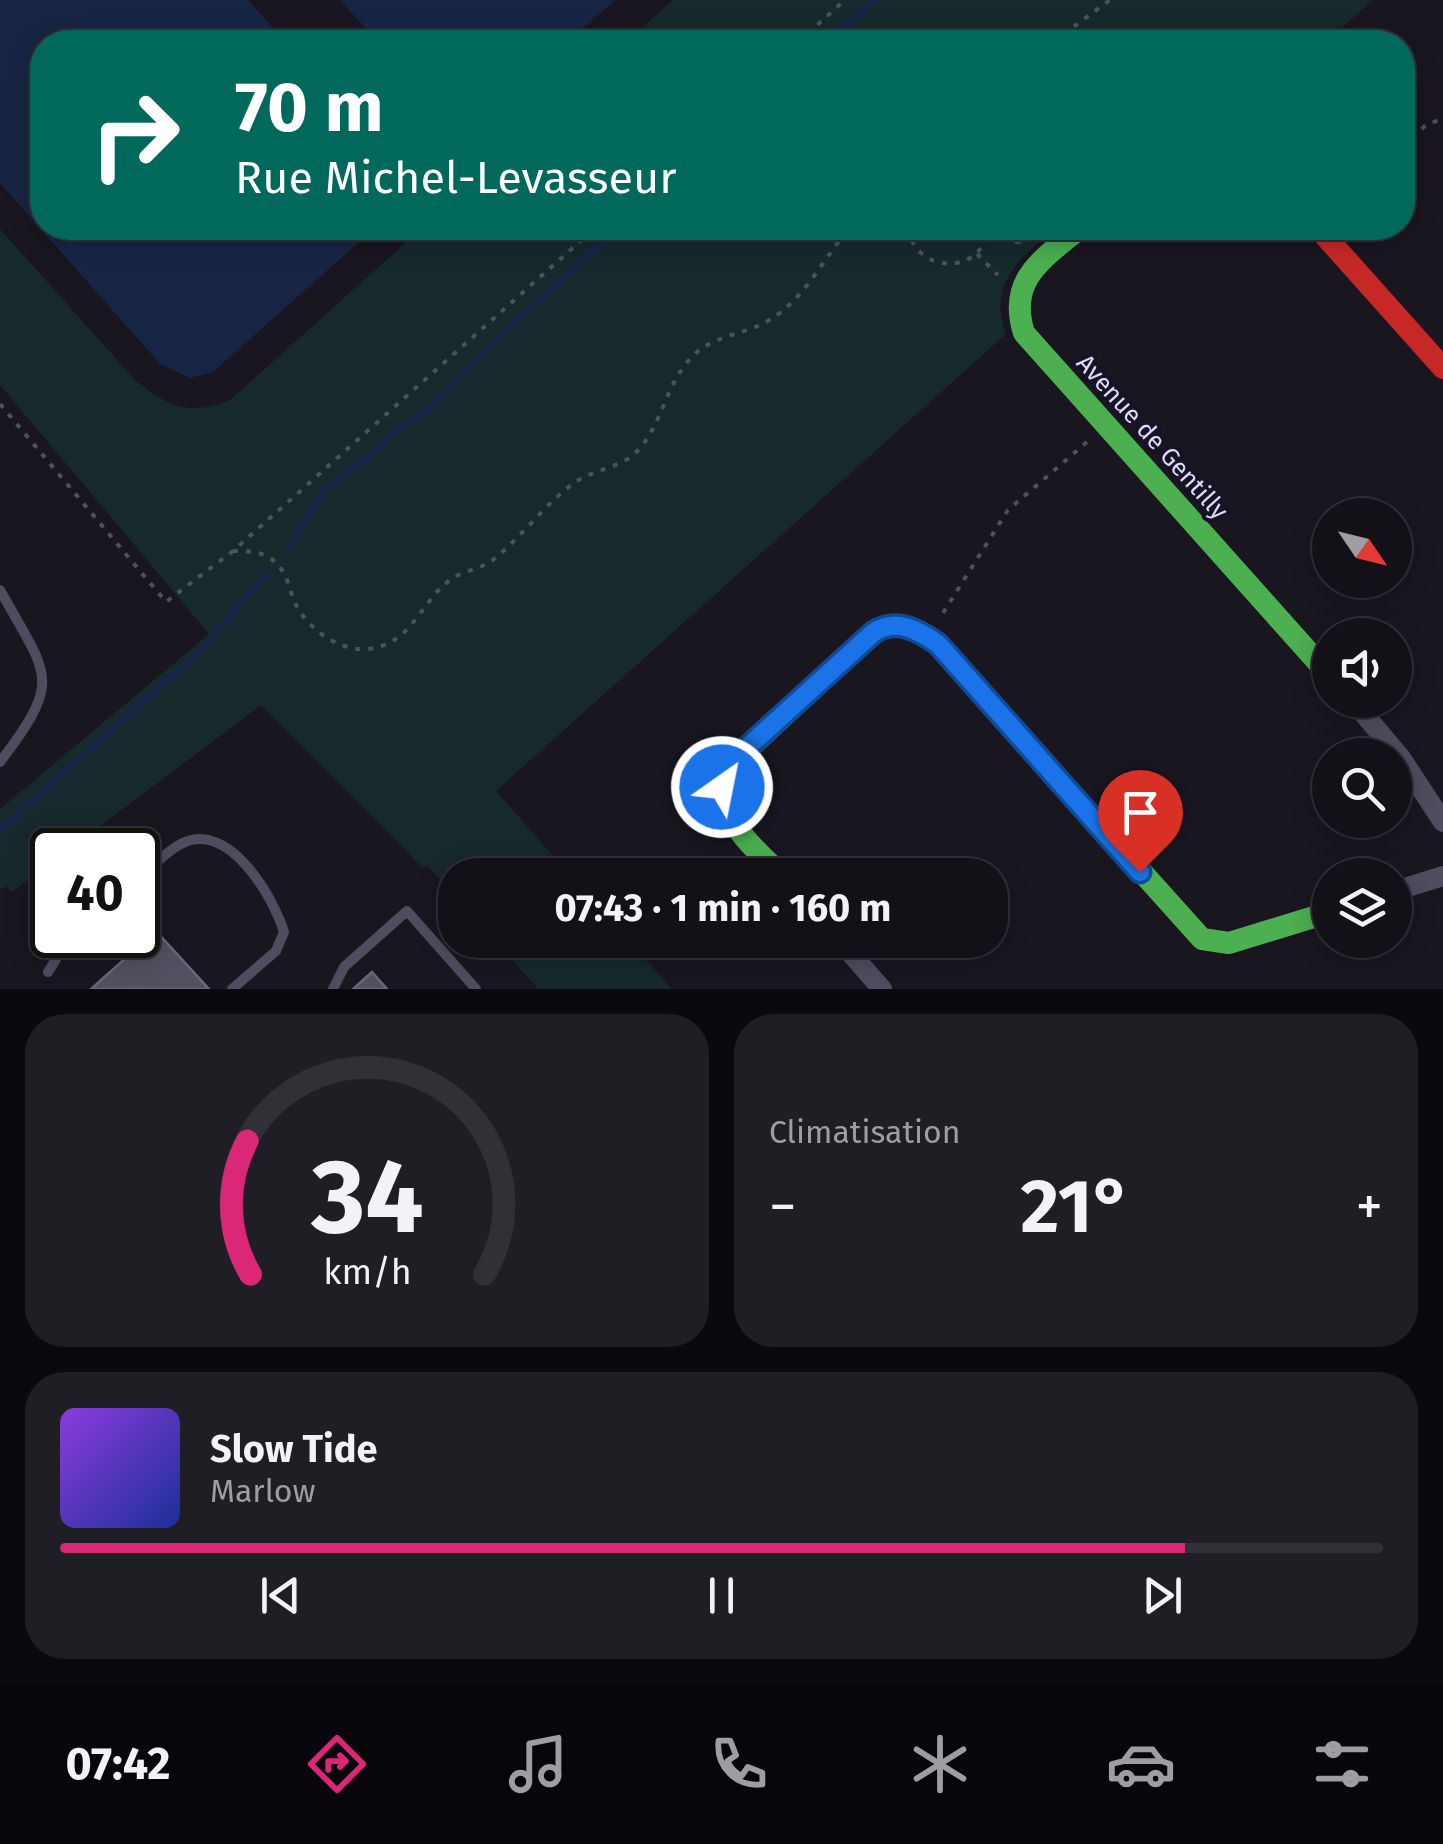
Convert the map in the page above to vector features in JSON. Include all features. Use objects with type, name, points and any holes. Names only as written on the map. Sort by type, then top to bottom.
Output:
[{"type":"street","name":"Avenue de Gentilly","points":[[1067,240],[1022,282],[1017,312],[1024,334],[1312,656]]},
{"type":"street","points":[[1329,240],[1443,368]]},
{"type":"street","points":[[766,858],[729,816],[721,797],[724,777],[740,754],[874,632],[900,626],[920,632],[938,644],[1202,939],[1229,943],[1312,918]]},
{"type":"street","points":[[1367,718],[1401,758],[1443,822]]},
{"type":"street","points":[[1412,886],[1443,876]]},
{"type":"street","points":[[855,958],[882,989]]},
{"type":"lane","points":[[0,590],[33,650],[43,673],[44,688],[34,716],[0,762]]},
{"type":"lane","points":[[160,861],[180,844],[208,840],[222,846],[248,868],[267,892],[284,932],[282,942],[276,952],[232,989]]},
{"type":"lane","points":[[333,989],[344,967],[406,911],[476,989]]},
{"type":"lane","points":[[48,972],[57,958]]},
{"type":"path","points":[[811,30],[845,0]]},
{"type":"path","points":[[1069,30],[1110,0]]},
{"type":"path","points":[[1415,135],[1443,118]]},
{"type":"path","points":[[0,404],[166,602],[233,551],[582,240]]},
{"type":"path","points":[[233,551],[256,552],[281,568],[296,605],[328,639],[342,647],[368,649],[388,642],[405,632],[454,577],[492,562],[574,483],[631,456],[650,432],[664,398],[690,360],[713,342],[774,317],[792,301],[840,240]]},
{"type":"path","points":[[912,240],[916,250],[938,264],[964,262],[977,254],[984,240]]},
{"type":"path","points":[[1014,240],[1033,248]]},
{"type":"path","points":[[977,254],[1004,281]]},
{"type":"path","points":[[938,621],[1002,517],[1093,436]]},
{"type":"green space","points":[[673,0],[1373,0],[1339,30],[639,30]]},
{"type":"green space","points":[[0,229],[137,382],[180,406],[216,405],[230,400],[409,240],[1042,240],[1020,261],[1004,285],[1001,316],[1006,334],[496,791],[555,858],[438,858],[438,877],[427,865],[423,868],[261,705],[97,828],[30,828],[30,878],[12,892],[6,886],[0,890],[0,809],[209,634],[0,385]]},
{"type":"green space","points":[[510,958],[644,958],[672,989],[538,989]]},
{"type":"water","points":[[0,0],[248,0],[275,30],[30,30],[30,217],[0,183]]},
{"type":"water","points":[[340,0],[616,0],[580,30],[367,30]]},
{"type":"water","points":[[50,240],[362,240],[213,372],[190,378],[160,364]]},
{"type":"building","points":[[160,935],[209,989],[91,989],[126,958],[160,958]]},
{"type":"building","points":[[372,972],[387,989],[353,989]]},
{"type":"waterway","points":[[839,30],[875,0]]},
{"type":"waterway","points":[[288,550],[324,490],[377,450],[399,427],[429,410],[516,321],[607,240]]},
{"type":"waterway","points":[[0,830],[202,649],[265,575]]},
{"type":"traffic: fast","points":[[1066,240],[1024,284],[1020,298],[1024,333],[1312,656]]},
{"type":"traffic: fast","points":[[764,858],[746,840],[730,814],[725,785],[729,767],[874,632],[900,627],[938,645],[1202,939],[1229,943],[1312,918]]},
{"type":"traffic: jam","points":[[1329,240],[1443,368]]},
{"type":"route","points":[[722,787],[733,761],[874,632],[883,627],[910,627],[938,644],[1140,872]]}]
